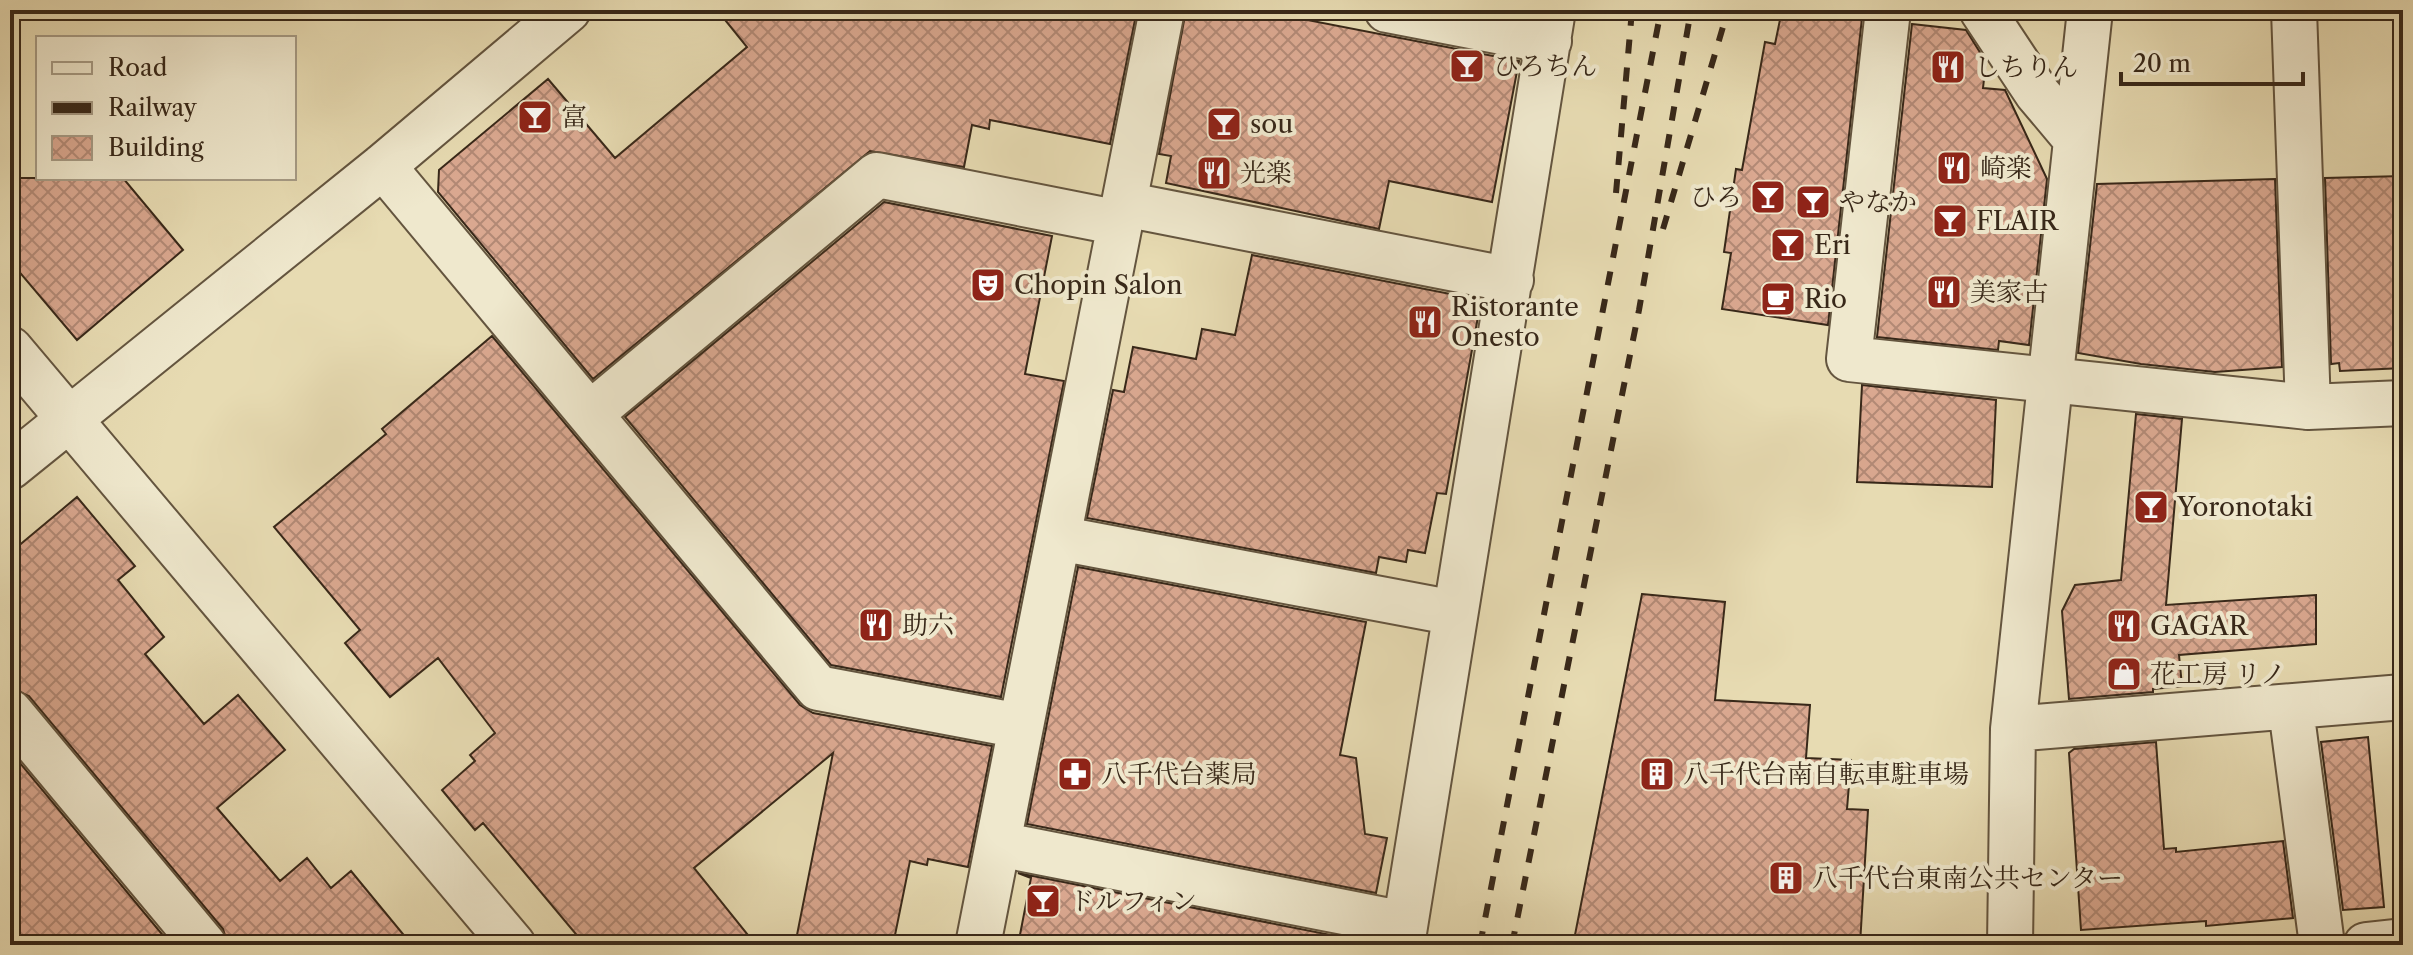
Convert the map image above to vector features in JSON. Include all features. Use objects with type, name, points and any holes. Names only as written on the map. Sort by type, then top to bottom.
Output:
[{"type":"street","points":[[10,467],[383,166],[568,10]]},
{"type":"street","points":[[978,945],[1162,10]]},
{"type":"street","points":[[998,844],[1403,934],[1551,26],[1387,10]]},
{"type":"street","points":[[1888,10],[1849,359],[2308,407],[2403,403]]},
{"type":"street","points":[[1982,10],[2037,93],[2074,137]]},
{"type":"street","points":[[2010,945],[2013,729],[2053,379],[2074,137],[2090,10]]},
{"type":"street","points":[[2294,10],[2308,407]]},
{"type":"street","points":[[383,166],[818,688],[1020,726]]},
{"type":"street","points":[[590,414],[877,175],[1511,280]]},
{"type":"street","points":[[10,349],[513,945]]},
{"type":"street","points":[[1058,538],[1455,613]]},
{"type":"street","points":[[2013,729],[2291,709],[2403,697]]},
{"type":"street","points":[[2291,709],[2322,945]]},
{"type":"street","points":[[10,712],[204,945]]},
{"type":"street","points":[[2366,945],[2403,941]]},
{"type":"building","points":[[717,10],[1137,10],[1110,144],[990,120],[989,129],[972,125],[964,167],[870,151],[593,379],[438,192],[439,170],[548,79],[615,158],[747,47]]},
{"type":"building","points":[[1186,10],[1256,10],[1519,61],[1492,202],[1389,181],[1379,229],[1166,183],[1171,156],[1159,154]]},
{"type":"building","points":[[1782,10],[1859,10],[1858,18],[1862,18],[1828,325],[1722,309],[1731,253],[1724,252],[1736,169],[1742,170],[1765,42],[1775,44]]},
{"type":"building","points":[[1912,24],[1966,30],[1986,62],[1983,88],[2005,90],[2047,179],[2029,345],[1999,341],[1998,350],[1877,337]]},
{"type":"building","points":[[2403,176],[2403,368],[2340,371],[2339,363],[2331,364],[2325,178]]},
{"type":"building","points":[[10,178],[125,180],[183,250],[77,340],[10,261]]},
{"type":"building","points":[[2275,179],[2282,367],[2215,372],[2078,353],[2097,184]]},
{"type":"building","points":[[884,202],[1052,236],[1025,374],[1064,381],[1001,697],[831,665],[625,417]]},
{"type":"building","points":[[1252,255],[1481,300],[1446,494],[1437,493],[1425,553],[1408,550],[1406,562],[1379,557],[1376,573],[1087,518],[1113,390],[1124,392],[1133,347],[1196,359],[1202,329],[1235,335]]},
{"type":"building","points":[[492,336],[800,705],[813,713],[992,746],[968,867],[928,859],[927,865],[910,861],[893,945],[795,945],[833,753],[694,868],[756,945],[585,945],[483,823],[475,830],[442,790],[475,761],[470,755],[495,733],[438,658],[390,697],[345,643],[360,630],[274,527],[386,434],[382,429]]},
{"type":"building","points":[[1862,385],[1996,400],[1992,487],[1857,482]]},
{"type":"building","points":[[2136,414],[2182,419],[2166,605],[2316,595],[2316,644],[2179,655],[2182,686],[2153,689],[2153,692],[2069,699],[2062,611],[2075,585],[2121,580]]},
{"type":"building","points":[[77,497],[135,566],[118,580],[164,637],[145,654],[204,724],[238,695],[285,750],[217,808],[280,881],[307,858],[331,888],[351,871],[412,945],[228,945],[223,929],[29,696],[10,688],[10,553]]},
{"type":"building","points":[[1078,567],[1366,622],[1340,755],[1356,758],[1365,834],[1387,838],[1376,893],[1027,824]]},
{"type":"building","points":[[1642,594],[1725,602],[1715,700],[1810,705],[1806,758],[1851,760],[1847,809],[1868,810],[1860,945],[1573,945]]},
{"type":"building","points":[[2368,737],[2384,907],[2343,910],[2321,742]]},
{"type":"building","points":[[2156,742],[2164,849],[2176,848],[2176,852],[2283,841],[2293,918],[2206,926],[2206,921],[2081,930],[2069,753],[2074,749]]},
{"type":"building","points":[[10,751],[171,945],[10,945]]},
{"type":"building","points":[[1018,873],[1366,942],[1365,945],[1018,945],[1031,878]]},
{"type":"railway","points":[[1616,193],[1632,10]]},
{"type":"railway","points":[[1480,945],[1661,10]]},
{"type":"railway","points":[[1512,945],[1639,310],[1691,10]]},
{"type":"railway","points":[[1663,229],[1728,10]]},
{"type":"place","name":"ひろちん","points":[[1467,66]]},
{"type":"place","name":"しちりん","points":[[1948,67]]},
{"type":"place","name":"富","points":[[535,117]]},
{"type":"place","name":"sou","points":[[1224,124]]},
{"type":"place","name":"崎楽","points":[[1954,168]]},
{"type":"place","name":"光楽","points":[[1214,173]]},
{"type":"place","name":"ひろ","points":[[1768,197]]},
{"type":"place","name":"やなか","points":[[1813,202]]},
{"type":"place","name":"FLAIR","points":[[1950,221]]},
{"type":"place","name":"Eri","points":[[1788,245]]},
{"type":"place","name":"Chopin Salon","points":[[988,285]]},
{"type":"place","name":"美家古","points":[[1944,292]]},
{"type":"place","name":"Rio","points":[[1778,299]]},
{"type":"place","name":"Ristorante Onesto","points":[[1425,322]]},
{"type":"place","name":"Yoronotaki","points":[[2151,507]]},
{"type":"place","name":"助六","points":[[876,625]]},
{"type":"place","name":"GAGAR","points":[[2124,626]]},
{"type":"place","name":"花工房 リノ","points":[[2124,674]]},
{"type":"place","name":"八千代台薬局","points":[[1075,774]]},
{"type":"place","name":"八千代台南自転車駐車場","points":[[1657,774]]},
{"type":"place","name":"八千代台東南公共センター","points":[[1786,878]]},
{"type":"place","name":"ドルフィン","points":[[1043,901]]}]
